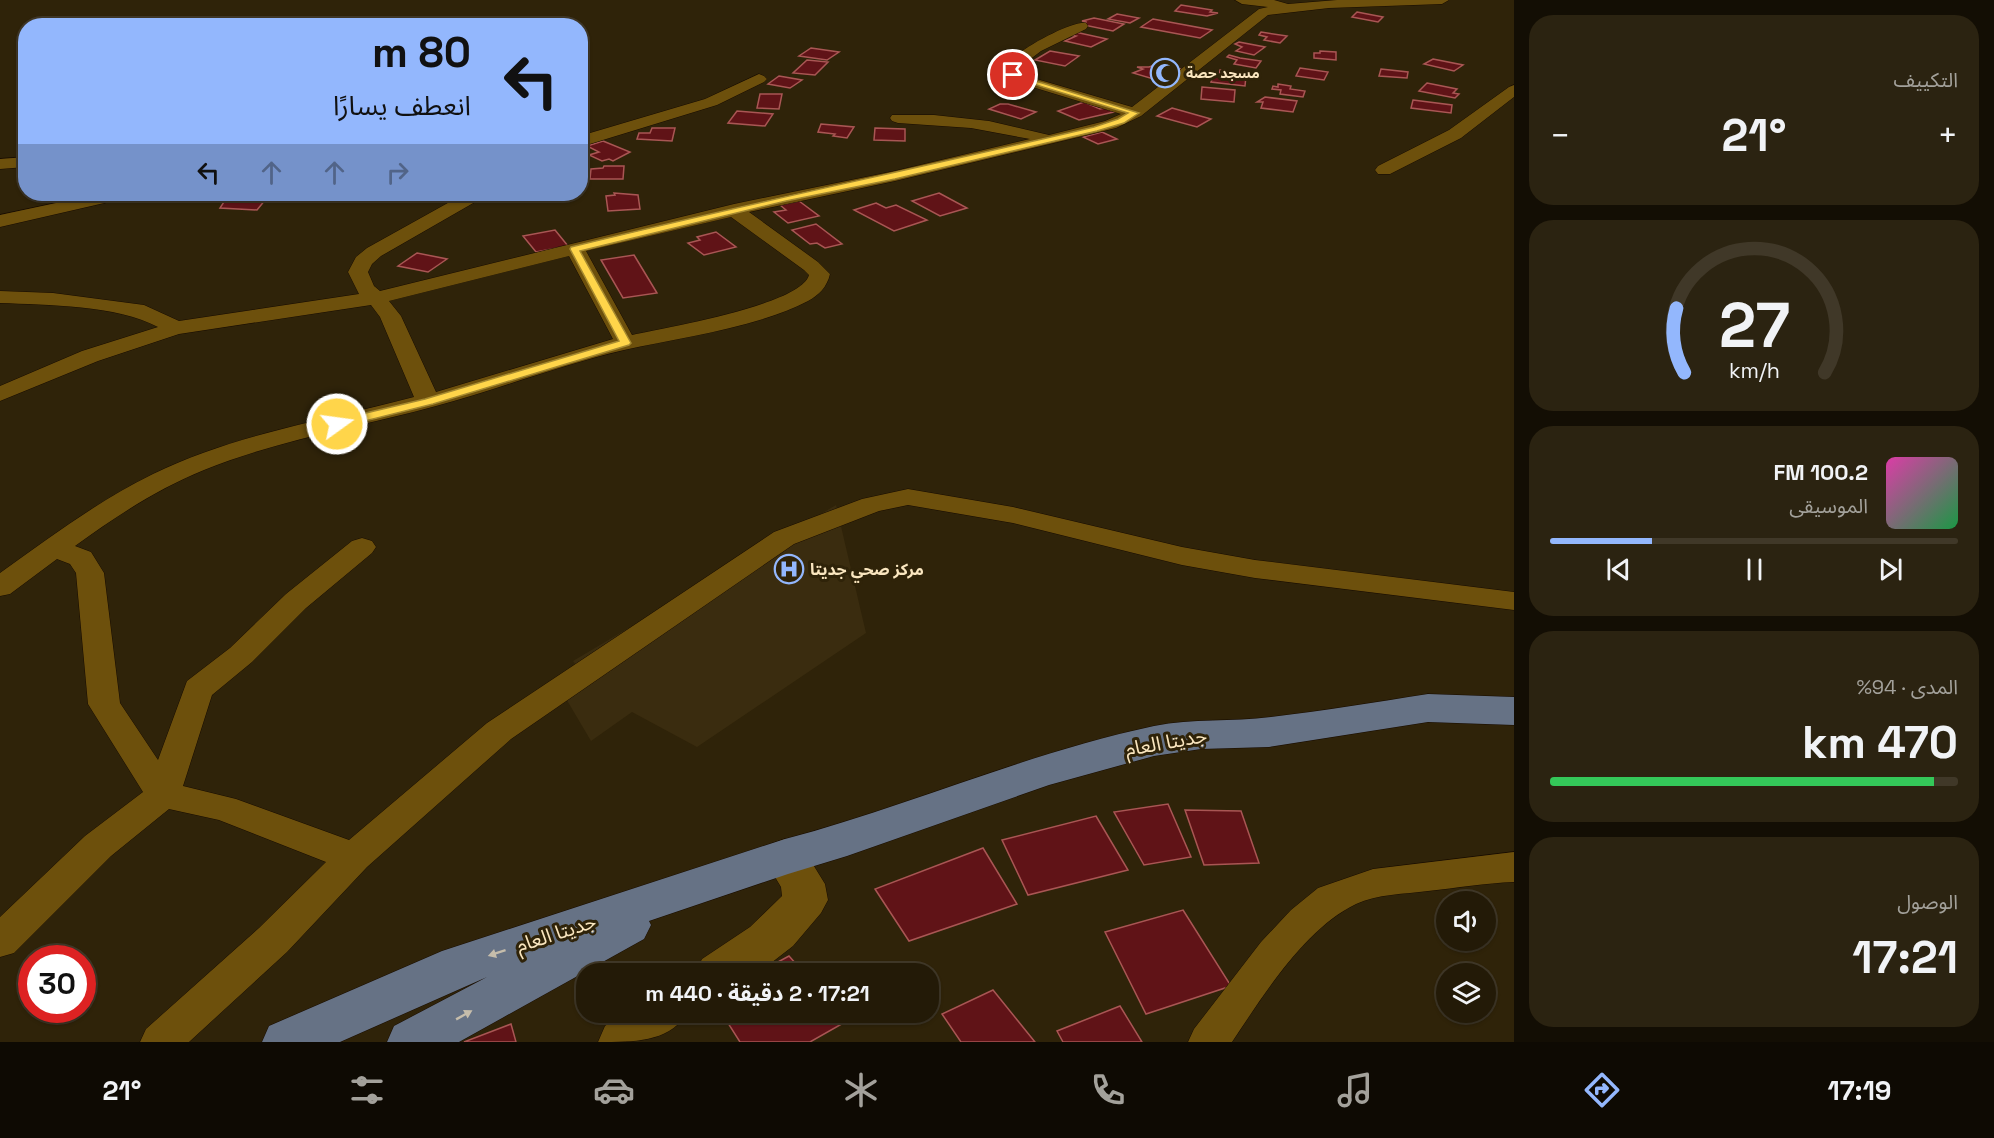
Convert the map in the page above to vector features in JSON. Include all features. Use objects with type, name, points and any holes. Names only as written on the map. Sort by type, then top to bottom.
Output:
[{"type":"main road","name":"جديتا العام","points":[[412,1042],[640,918],[790,863],[832,844],[973,793],[1043,771],[1154,741],[1201,734],[1269,732],[1428,708],[1514,711]]},
{"type":"main road","name":"جديتا العام","points":[[287,1042],[459,966],[790,863]]},
{"type":"street","points":[[1242,0],[1282,5]]},
{"type":"street","points":[[0,394],[90,356],[176,328],[376,298],[734,210],[895,176],[1110,125],[1135,113],[1234,33],[1264,12],[1282,5],[1322,0],[1442,0]]},
{"type":"street","points":[[1081,26],[1036,48],[1009,68],[1009,72],[1018,78],[1135,113]]},
{"type":"street","points":[[588,140],[711,102],[759,80]]},
{"type":"street","points":[[1384,170],[1455,134],[1514,90]]},
{"type":"street","points":[[898,118],[946,121],[1011,130],[1048,139]]},
{"type":"street","points":[[0,164],[18,163]]},
{"type":"street","points":[[0,221],[89,201]]},
{"type":"street","points":[[428,401],[390,316],[376,298],[365,289],[358,272],[363,261],[374,252],[464,201]]},
{"type":"street","points":[[0,587],[130,496],[195,465],[268,441],[428,401],[626,343],[743,316],[795,299],[815,286],[820,274],[734,210]]},
{"type":"street","points":[[575,249],[626,343]]},
{"type":"street","points":[[0,297],[53,299],[144,311],[176,328]]},
{"type":"street","points":[[160,1042],[273,940],[354,857],[499,731],[670,613],[784,538],[871,505],[908,497],[1014,515],[1182,556],[1255,569],[1514,601]]},
{"type":"street","points":[[0,941],[98,846],[163,795],[198,689],[241,655],[296,601],[362,547]]},
{"type":"street","points":[[54,548],[81,558],[90,573],[104,704],[163,795],[225,808],[354,857]]},
{"type":"street","points":[[735,963],[778,933],[806,900],[803,884],[790,863]]},
{"type":"street","points":[[1208,1042],[1244,992],[1293,933],[1320,907],[1348,892],[1377,882],[1514,867]]},
{"type":"street","points":[[623,1042],[649,1023]]},
{"type":"shaded area","name":"مركز صحي جديتا","points":[[836,505],[866,633],[697,747],[632,712],[591,741],[555,680],[577,667],[573,661]]},
{"type":"building","points":[[1181,5],[1218,13],[1207,16],[1175,11]]},
{"type":"building","points":[[1357,12],[1383,17],[1378,22],[1352,17]]},
{"type":"building","points":[[1117,14],[1139,18],[1130,23],[1108,19]]},
{"type":"building","points":[[1094,18],[1124,24],[1113,31],[1084,25],[1086,22],[1082,21]]},
{"type":"building","points":[[1153,19],[1212,30],[1200,38],[1141,27]]},
{"type":"building","points":[[1075,32],[1107,39],[1091,47],[1065,41],[1076,36],[1070,35]]},
{"type":"building","points":[[1261,32],[1287,36],[1280,43],[1264,40],[1267,37],[1259,35]]},
{"type":"building","points":[[1239,42],[1265,47],[1254,55],[1236,51],[1242,47],[1235,44]]},
{"type":"building","points":[[811,48],[839,52],[827,60],[799,56]]},
{"type":"building","points":[[1050,51],[1079,56],[1065,66],[1035,60]]},
{"type":"building","points":[[1320,51],[1336,52],[1336,60],[1314,58],[1314,53],[1320,53]]},
{"type":"building","points":[[1229,55],[1261,61],[1256,68],[1234,64],[1237,60],[1227,57]]},
{"type":"building","points":[[1433,59],[1463,65],[1454,71],[1424,64]]},
{"type":"building","points":[[807,60],[828,62],[815,75],[793,73]]},
{"type":"building","name":"مسجد حصة","points":[[1161,63],[1196,74],[1167,83],[1133,73],[1143,69],[1137,67],[1149,67]]},
{"type":"building","points":[[1300,68],[1328,72],[1324,80],[1296,76]]},
{"type":"building","points":[[1381,69],[1408,72],[1407,78],[1379,76]]},
{"type":"building","points":[[1220,70],[1228,71],[1227,74],[1246,76],[1245,86],[1211,82],[1213,76],[1219,76]]},
{"type":"building","points":[[779,76],[802,80],[790,88],[768,84]]},
{"type":"building","points":[[1427,83],[1457,89],[1453,93],[1459,94],[1455,98],[1419,91]]},
{"type":"building","points":[[1278,84],[1291,86],[1290,89],[1305,91],[1303,97],[1280,94],[1281,90],[1272,89],[1273,86],[1278,87]]},
{"type":"building","points":[[1202,87],[1235,90],[1234,102],[1201,99]]},
{"type":"building","points":[[760,94],[782,94],[779,109],[757,108]]},
{"type":"building","points":[[1265,97],[1297,101],[1293,112],[1261,108],[1263,102],[1257,102]]},
{"type":"building","points":[[1413,100],[1452,105],[1451,113],[1411,108]]},
{"type":"building","points":[[1084,102],[1114,112],[1079,120],[1058,111]]},
{"type":"building","points":[[1000,104],[1036,112],[1021,119],[989,109]]},
{"type":"building","points":[[1172,108],[1211,119],[1197,127],[1157,116]]},
{"type":"building","points":[[737,111],[773,114],[765,126],[728,123]]},
{"type":"building","points":[[821,124],[854,127],[847,138],[818,132]]},
{"type":"building","points":[[652,128],[675,128],[672,141],[637,139],[639,133],[650,133]]},
{"type":"building","points":[[875,128],[905,129],[905,141],[874,140]]},
{"type":"building","points":[[1102,132],[1117,139],[1098,144],[1083,137]]},
{"type":"building","points":[[603,141],[630,152],[613,161],[609,159],[602,161],[589,155],[599,152],[588,146]]},
{"type":"building","points":[[604,166],[624,166],[623,179],[590,179],[591,169]]},
{"type":"building","points":[[614,193],[638,195],[640,209],[608,211],[606,196],[615,195]]},
{"type":"building","points":[[939,193],[967,208],[940,216],[912,201]]},
{"type":"building","points":[[224,201],[264,201],[257,210],[220,208]]},
{"type":"building","points":[[799,201],[819,216],[788,223],[774,212],[786,210],[780,205]]},
{"type":"building","points":[[876,203],[886,208],[896,205],[927,220],[894,231],[854,210]]},
{"type":"building","points":[[816,224],[842,244],[825,248],[817,243],[810,244],[792,230]]},
{"type":"building","points":[[555,230],[568,246],[536,252],[523,236]]},
{"type":"building","points":[[716,232],[736,247],[704,255],[688,243],[700,240],[697,237]]},
{"type":"building","points":[[417,253],[447,259],[428,272],[398,266]]},
{"type":"building","points":[[634,255],[657,293],[623,298],[601,260]]},
{"type":"building","points":[[1168,804],[1191,857],[1144,865],[1114,812]]},
{"type":"building","points":[[1185,810],[1241,811],[1259,863],[1204,865]]},
{"type":"building","points":[[1096,816],[1128,870],[1028,895],[1002,840]]},
{"type":"building","points":[[983,848],[1017,904],[909,941],[875,889]]},
{"type":"building","points":[[1183,910],[1231,986],[1146,1014],[1105,932]]},
{"type":"building","points":[[789,956],[795,963],[776,963]]},
{"type":"building","points":[[993,990],[1035,1042],[961,1042],[942,1014]]},
{"type":"building","points":[[1120,1006],[1142,1042],[1063,1042],[1057,1031]]},
{"type":"building","points":[[728,1023],[843,1023],[810,1042],[740,1042]]},
{"type":"building","points":[[511,1024],[516,1042],[464,1042]]},
{"type":"place","name":"مسجد حصة","points":[[1165,73]]},
{"type":"place","name":"مركز صحي جديتا","points":[[789,569]]},
{"type":"route","points":[[337,424],[428,401],[626,343],[575,249],[786,198],[950,164],[1097,129],[1121,121],[1135,113],[1013,75]]}]
